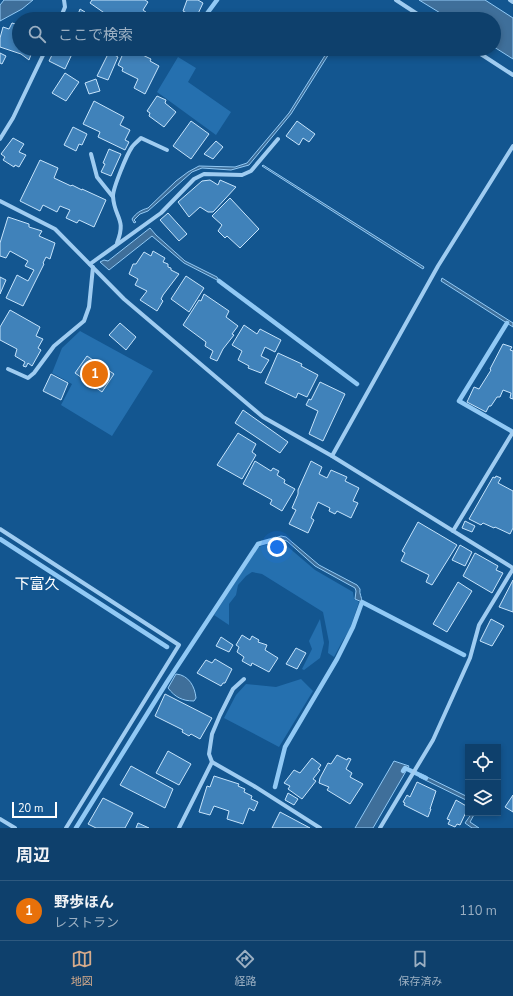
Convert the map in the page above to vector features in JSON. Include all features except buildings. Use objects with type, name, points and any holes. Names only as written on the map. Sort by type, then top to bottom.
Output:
[{"type":"street","points":[[64,0],[66,7],[64,12]]},
{"type":"street","points":[[396,0],[415,12]]},
{"type":"street","points":[[0,139],[13,118],[43,56]]},
{"type":"street","points":[[484,56],[513,75]]},
{"type":"street","points":[[117,244],[121,232],[121,223],[116,211],[113,197],[114,189],[132,147],[141,138],[167,150]]},
{"type":"street","points":[[90,264],[161,213],[194,179],[204,174],[242,175],[252,171],[278,139]]},
{"type":"street","points":[[332,456],[438,266],[513,146]]},
{"type":"street","points":[[91,154],[97,177],[113,197]]},
{"type":"street","points":[[0,201],[55,229],[124,299],[263,417],[332,456],[513,568],[479,625],[470,658],[433,740],[380,828]]},
{"type":"street","points":[[8,369],[28,378],[34,373],[54,346],[84,321],[89,308],[94,267]]},
{"type":"street","points":[[453,531],[513,432]]},
{"type":"street","points":[[0,529],[179,645],[66,828]]},
{"type":"street","points":[[244,679],[233,689],[212,734],[209,754],[212,762],[254,786],[320,828]]},
{"type":"street","points":[[178,828],[212,762]]},
{"type":"street","points":[[0,819],[15,828]]},
{"type":"shaded area","points":[[4,0],[33,0],[22,9],[16,12],[12,12],[12,14],[0,21],[0,5]]},
{"type":"shaded area","points":[[419,0],[485,0],[513,18],[513,59],[501,51],[501,12],[439,12]]},
{"type":"shaded area","points":[[325,56],[328,56],[291,114],[249,165],[231,170],[202,168],[192,172],[148,211],[140,214],[134,220],[136,222],[134,223],[132,219],[137,213],[148,208],[176,181],[199,166],[235,167],[247,163],[289,113]]},
{"type":"shaded area","points":[[178,57],[196,68],[188,82],[231,112],[216,135],[157,92]]},
{"type":"shaded area","points":[[263,165],[424,267],[423,269],[262,166]]},
{"type":"shaded area","points":[[150,228],[185,261],[217,277],[219,281],[184,263],[152,236],[109,270],[100,262],[104,260],[108,261]]},
{"type":"shaded area","points":[[442,278],[513,323],[513,327],[441,281]]},
{"type":"shaded area","points":[[80,331],[153,371],[112,436],[61,405],[72,384],[52,373],[62,348]]},
{"type":"shaded area","points":[[281,536],[286,537],[319,565],[357,585],[360,589],[362,602],[355,599],[355,588],[315,566],[287,541],[275,538]]},
{"type":"shaded area","points":[[281,541],[315,570],[353,592],[354,599],[359,602],[350,629],[334,657],[328,653],[329,642],[323,612],[262,574],[252,572],[238,585],[236,595],[229,604],[229,625],[214,615],[258,547]]},
{"type":"shaded area","points":[[320,619],[324,643],[320,658],[304,670],[302,669],[312,649],[309,641]]},
{"type":"shaded area","points":[[176,674],[188,679],[193,686],[196,698],[194,701],[179,698],[168,688]]},
{"type":"shaded area","points":[[301,679],[313,691],[279,747],[224,718],[236,695],[246,684],[276,687]]},
{"type":"shaded area","points":[[394,761],[409,766],[373,828],[355,828]]},
{"type":"shaded area","points":[[421,774],[465,796],[465,800],[419,777]]},
{"type":"shaded area","points":[[470,816],[473,816],[470,822],[479,828],[472,828],[465,823]]},
{"type":"waterway","points":[[208,12],[217,0]]},
{"type":"waterway","points":[[219,281],[357,384]]},
{"type":"waterway","points":[[507,323],[459,401],[513,432]]},
{"type":"waterway","points":[[0,539],[167,647]]},
{"type":"waterway","points":[[76,828],[167,682],[258,544],[276,539]]},
{"type":"waterway","points":[[275,787],[285,747],[337,659],[353,627],[362,602],[464,655]]},
{"type":"waterway","points":[[403,771],[405,768],[426,778]]},
{"type":"place","name":"野歩ほん","points":[[95,374]]},
{"type":"district","name":"下富久","points":[[37,584]]}]
